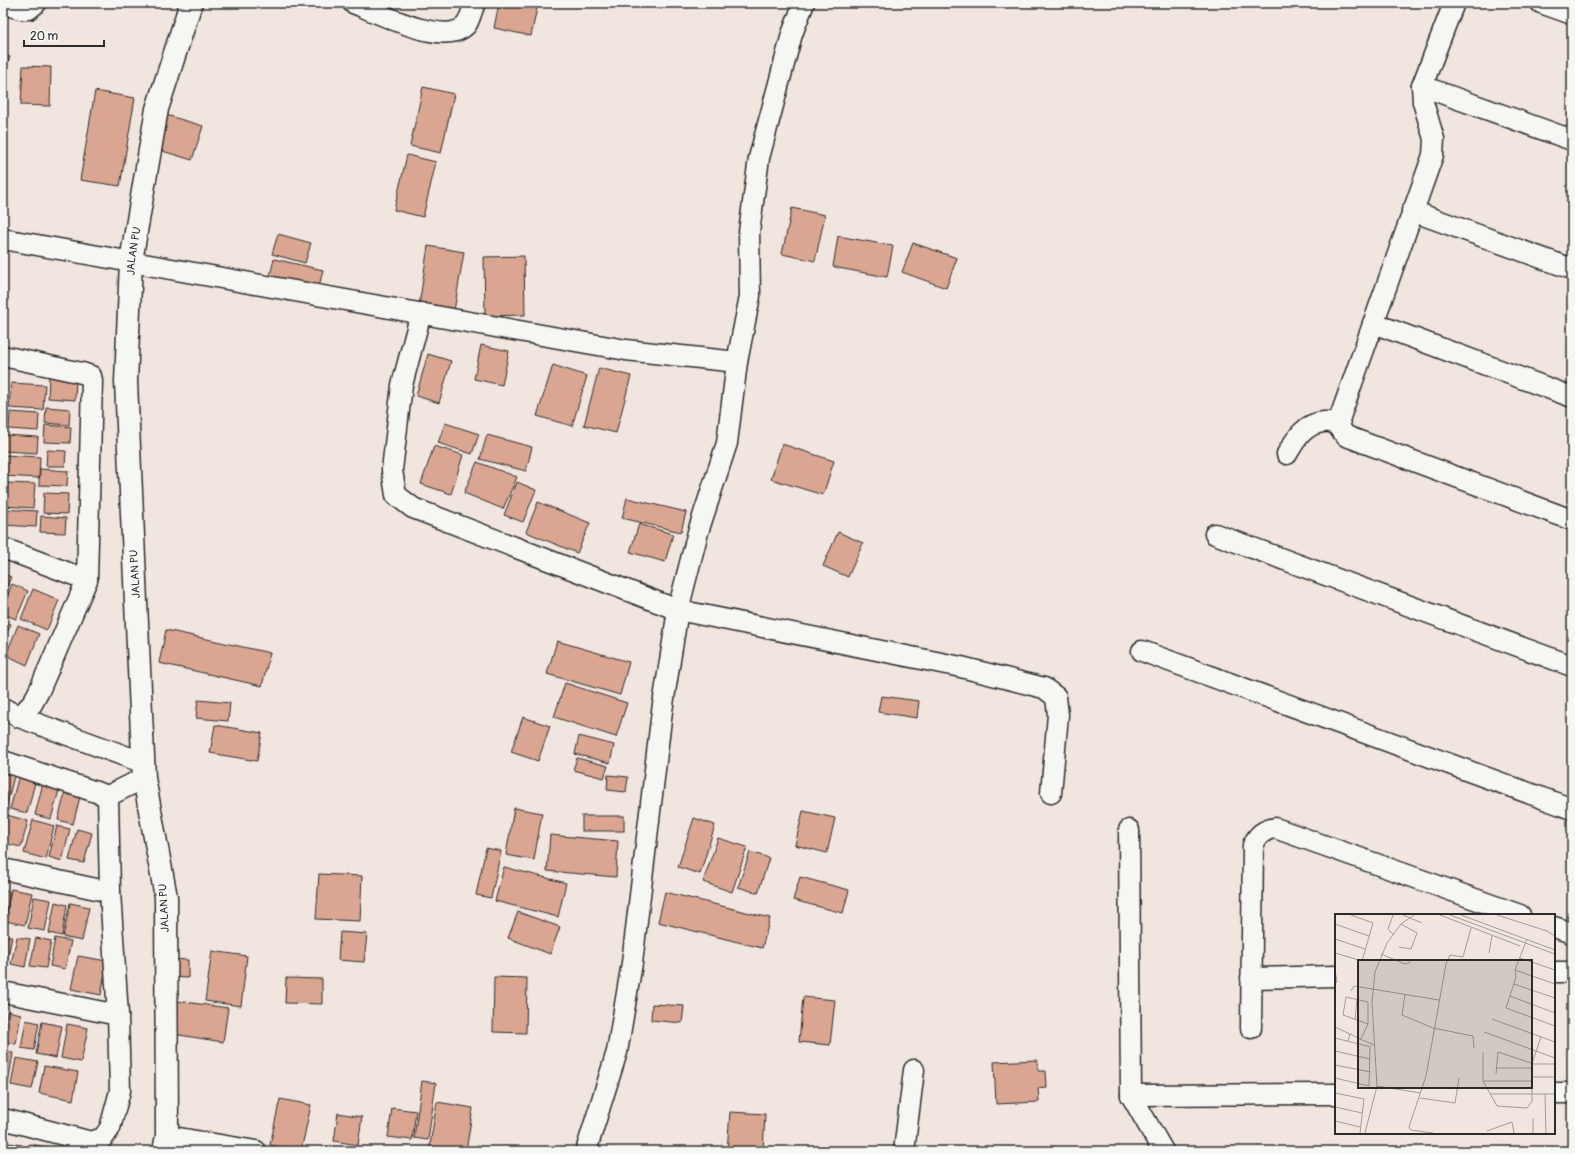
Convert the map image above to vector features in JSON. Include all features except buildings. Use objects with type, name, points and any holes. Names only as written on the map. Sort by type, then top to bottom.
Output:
[{"type":"street","points":[[3,4],[20,9],[29,9],[36,3]]},
{"type":"street","name":"JALAN PU","points":[[166,1143],[166,897],[144,771],[126,382],[131,262],[157,109],[191,3]]},
{"type":"street","points":[[354,3],[423,31],[442,33],[455,32],[466,25],[475,3]]},
{"type":"street","points":[[586,1151],[618,1052],[632,963],[662,711],[678,610],[698,532],[727,443],[736,362],[750,296],[749,232],[759,158],[792,34],[804,3]]},
{"type":"street","points":[[1454,3],[1422,86],[1421,94],[1434,138],[1434,147],[1339,420],[1340,429],[1346,436],[1572,520]]},
{"type":"street","points":[[1542,3],[1572,14]]},
{"type":"street","points":[[1422,86],[1572,140]]},
{"type":"street","points":[[1412,211],[1572,269]]},
{"type":"street","points":[[3,239],[626,350],[736,362]]},
{"type":"street","points":[[421,314],[402,385],[392,470],[396,495],[413,508],[678,610],[961,667],[1044,688],[1056,697],[1058,715],[1051,793]]},
{"type":"street","points":[[1373,323],[1572,396]]},
{"type":"street","points":[[3,356],[82,372],[91,376],[92,407],[87,580],[32,704],[11,712]]},
{"type":"street","points":[[1287,454],[1302,431],[1324,421],[1340,425]]},
{"type":"street","points":[[1215,534],[1572,666]]},
{"type":"street","points":[[3,548],[87,580]]},
{"type":"street","points":[[1142,652],[1572,809]]},
{"type":"street","points":[[11,712],[144,771]]},
{"type":"street","points":[[3,761],[108,796]]},
{"type":"street","points":[[108,796],[144,771]]},
{"type":"street","points":[[3,1119],[92,1142],[102,1138],[110,1128],[120,1091],[118,1015],[110,892],[108,796]]},
{"type":"street","points":[[1251,1028],[1253,845],[1262,832],[1269,829],[1275,828],[1517,914]]},
{"type":"street","points":[[1129,830],[1131,1095],[1163,1151]]},
{"type":"street","points":[[3,869],[110,892]]},
{"type":"street","points":[[1555,927],[1572,933]]},
{"type":"street","points":[[1555,972],[1572,972]]},
{"type":"street","points":[[1251,978],[1335,976]]},
{"type":"street","points":[[3,992],[118,1015]]},
{"type":"street","points":[[904,1151],[914,1070]]},
{"type":"street","points":[[1555,1093],[1572,1093]]},
{"type":"street","points":[[1131,1095],[1335,1094]]},
{"type":"street","points":[[166,1143],[256,1151]]}]
